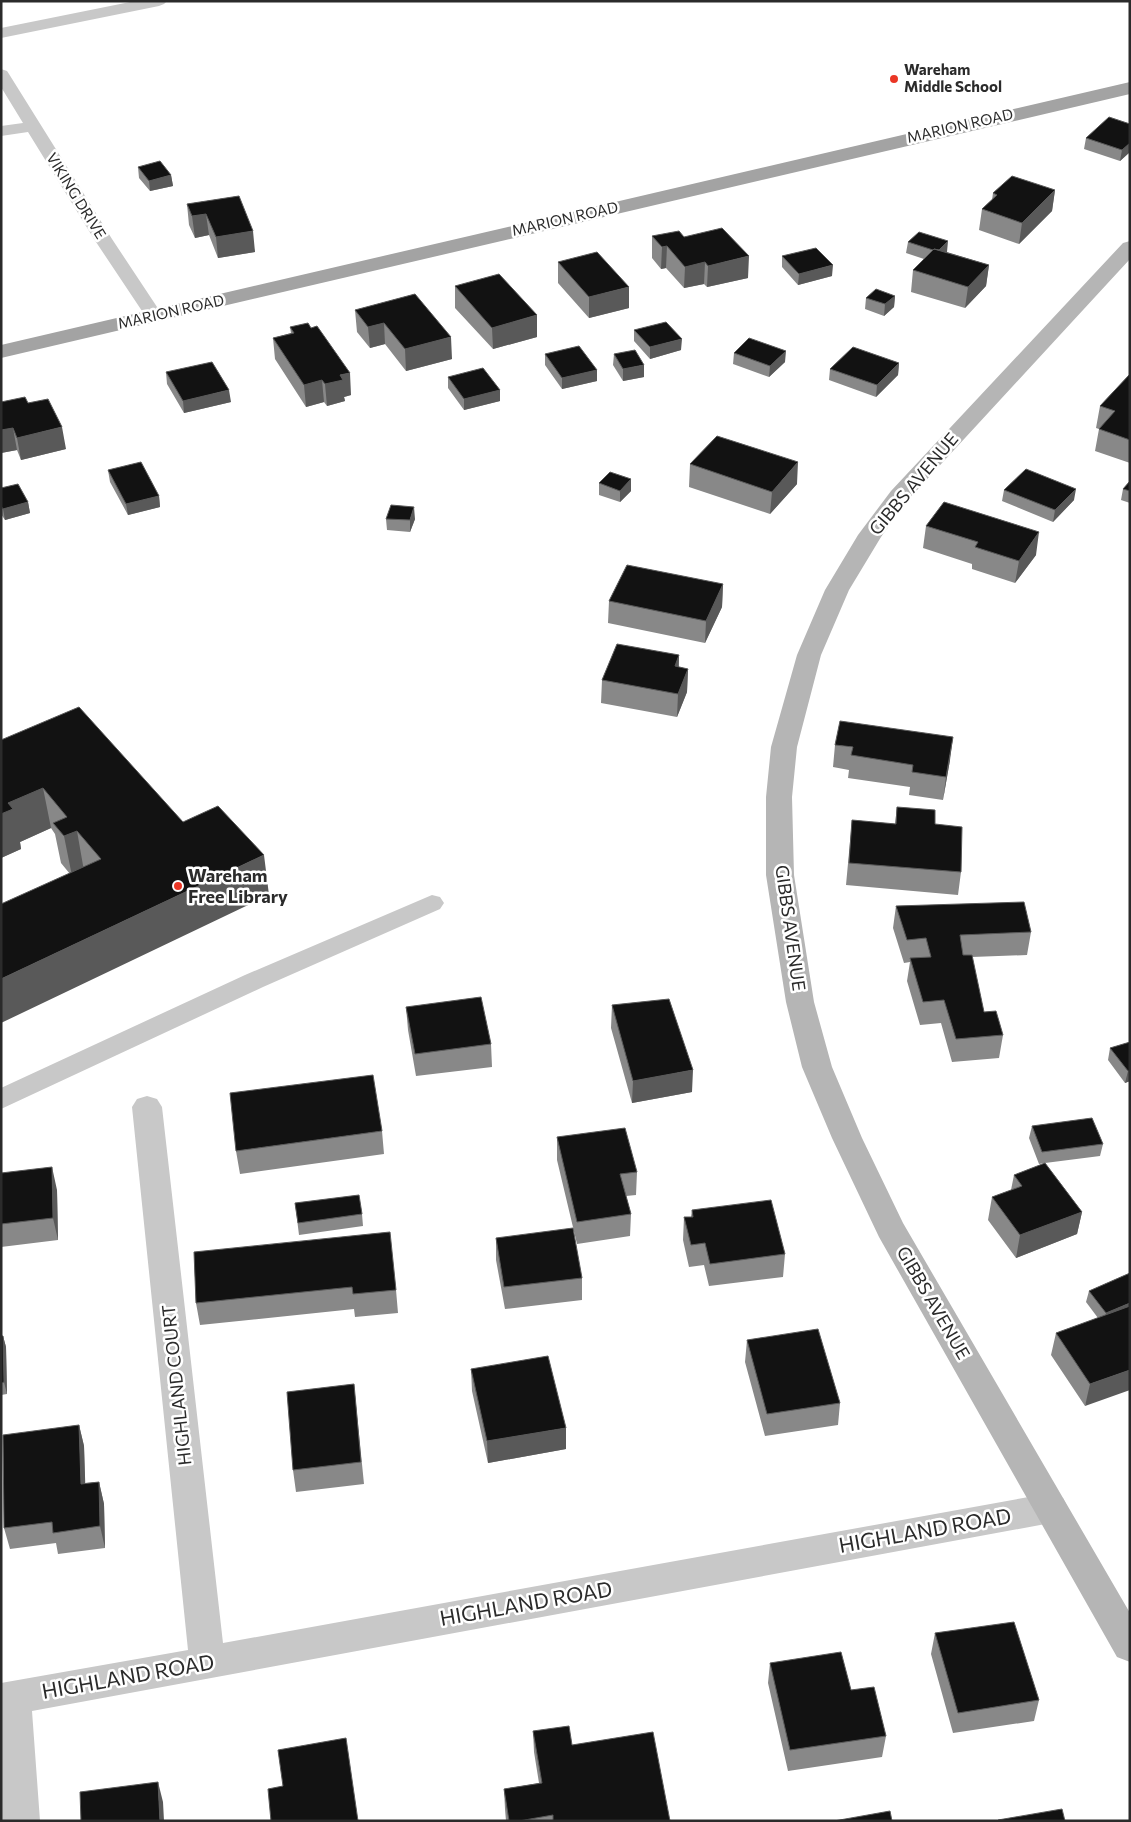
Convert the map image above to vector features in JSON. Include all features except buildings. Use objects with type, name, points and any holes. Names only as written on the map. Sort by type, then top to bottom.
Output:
[{"type":"main road","name":"MARION ROAD","points":[[1,352],[1130,88]]},
{"type":"main road","name":"GIBBS AVENUE","points":[[1130,247],[925,468],[900,496],[870,535],[836,590],[808,655],[784,747],[779,797],[780,875],[800,1002],[817,1067],[846,1138],[890,1228],[1130,1646]]},
{"type":"street","name":"HIGHLAND COURT","points":[[147,1107],[207,1663]]},
{"type":"street","name":"HIGHLAND ROAD","points":[[7,1699],[1052,1508]]},
{"type":"street","points":[[7,1699],[21,1821]]},
{"type":"lane","points":[[1,33],[160,1]]},
{"type":"lane","name":"VIKING DRIVE","points":[[4,85],[154,316]]},
{"type":"lane","points":[[1,131],[32,126]]},
{"type":"lane","points":[[1,1099],[254,981],[432,903]]},
{"type":"place","name":"Wareham Middle School","points":[[894,79]]},
{"type":"place","name":"Wareham Free Library","points":[[178,886]]}]
